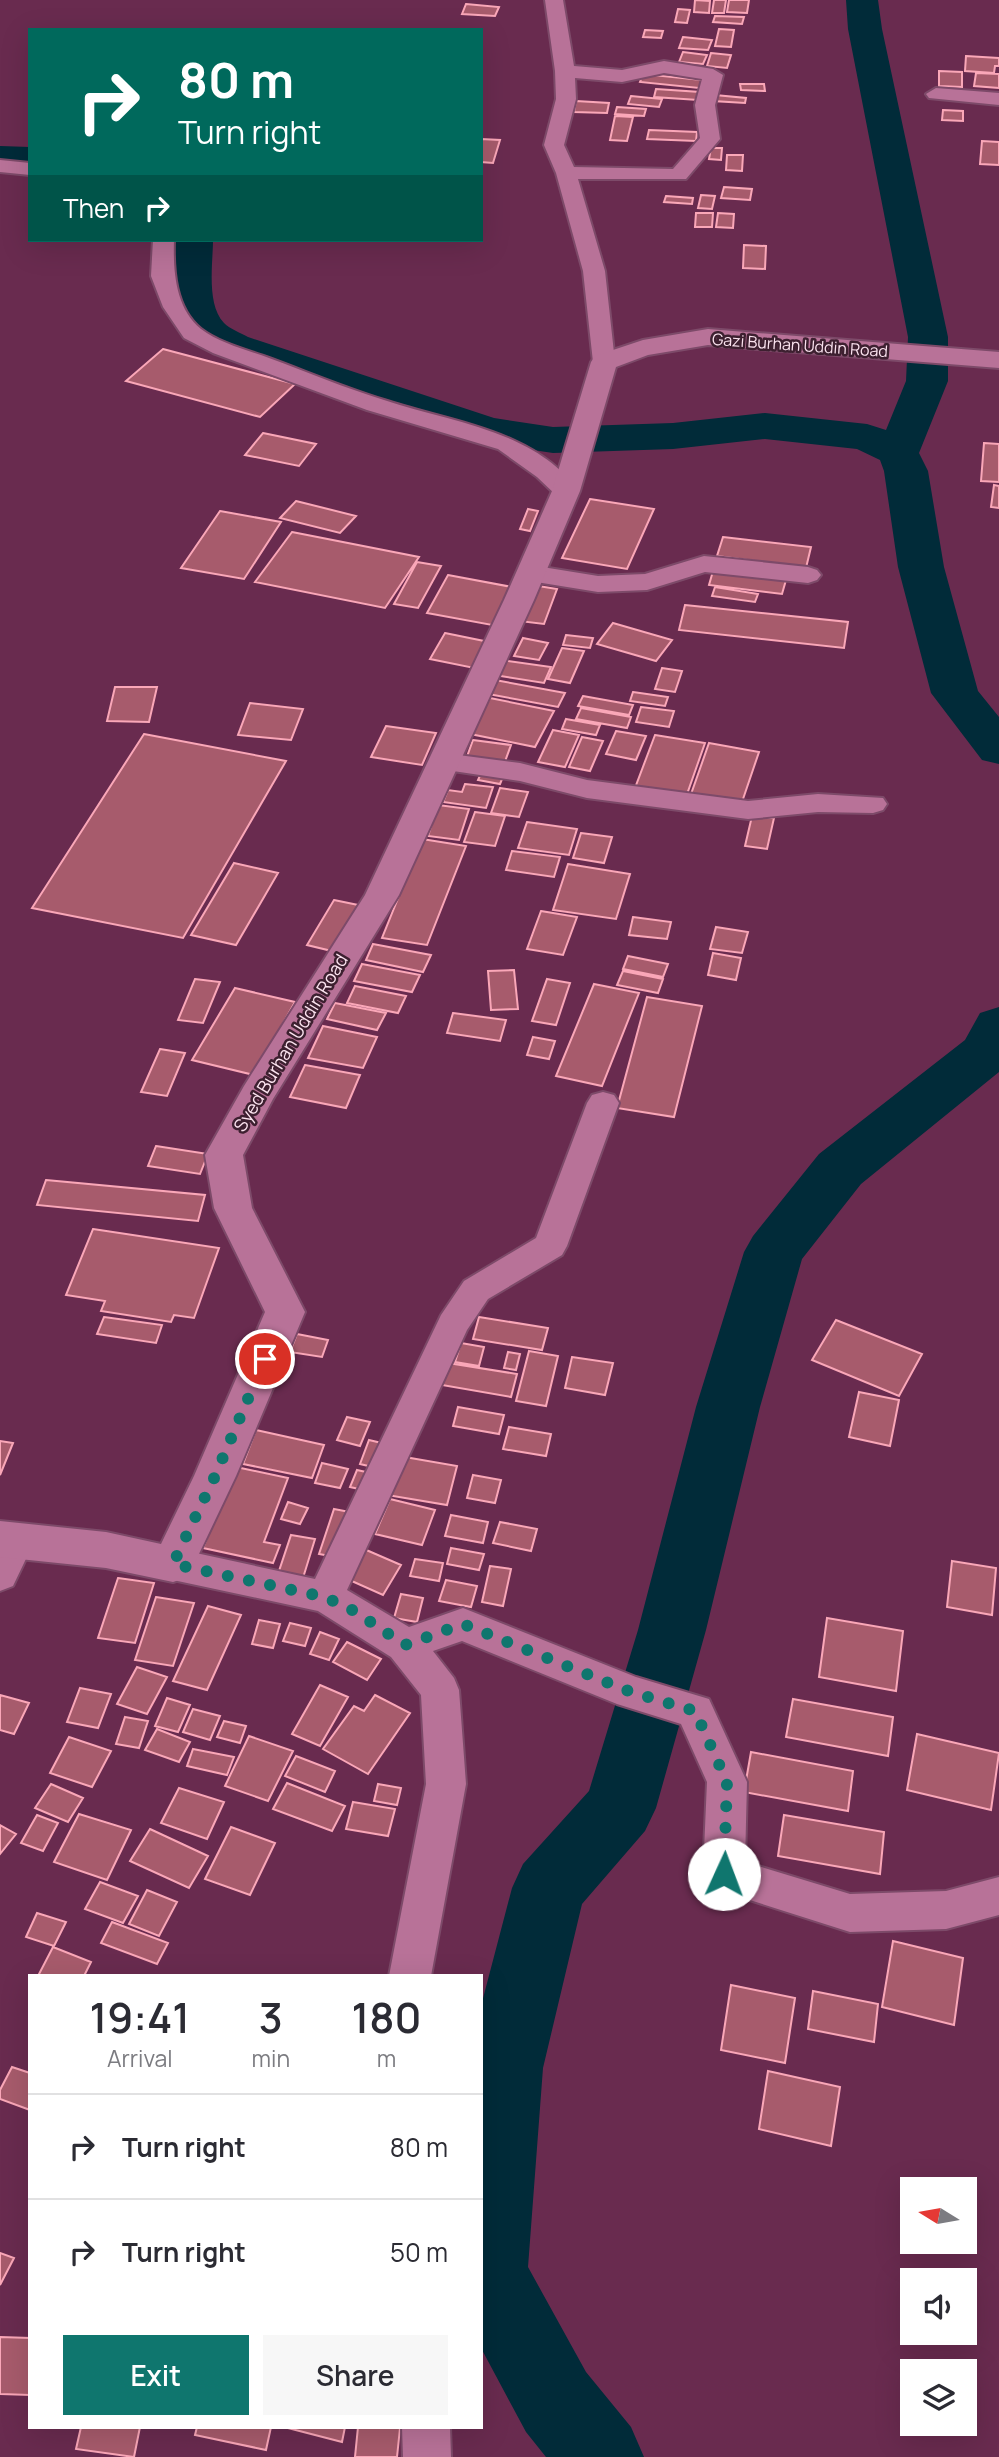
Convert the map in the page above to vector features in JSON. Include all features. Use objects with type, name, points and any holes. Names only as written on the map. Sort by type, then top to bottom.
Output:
[{"type":"street","points":[[554,0],[565,71],[566,99],[554,145],[566,173],[594,271],[604,362]]},
{"type":"street","points":[[565,71],[622,76],[664,67],[713,75],[705,105],[710,139],[679,175],[566,173]]},
{"type":"street","points":[[936,94],[999,99]]},
{"type":"street","points":[[0,166],[28,169]]},
{"type":"street","points":[[163,242],[162,276],[174,307],[192,333],[221,348],[375,405],[506,444],[568,486]]},
{"type":"street","name":"Gazi Burhan Uddin Road","points":[[604,362],[643,348],[708,337],[995,360]]},
{"type":"street","name":"Syed Burhan Uddin Road","points":[[173,1564],[215,1476],[285,1312],[233,1208],[224,1155],[257,1095],[382,895],[568,486],[604,362]]},
{"type":"street","points":[[530,573],[598,583],[647,582],[704,564],[808,575]]},
{"type":"street","points":[[443,762],[520,772],[587,789],[748,810],[818,803],[873,804]]},
{"type":"street","points":[[325,1597],[453,1324],[476,1290],[550,1246],[603,1103]]},
{"type":"street","points":[[0,1575],[8,1540],[106,1550],[325,1597],[354,1611],[405,1645],[440,1690],[446,1784],[410,1974]]},
{"type":"street","points":[[405,1645],[463,1624],[631,1692],[695,1711],[727,1782],[724,1874],[850,1913],[946,1910],[999,1896]]},
{"type":"street","points":[[426,2429],[427,2457]]},
{"type":"building","points":[[695,0],[710,1],[709,13],[694,12]]},
{"type":"building","points":[[714,0],[726,0],[724,13],[712,13]]},
{"type":"building","points":[[729,0],[749,0],[747,13],[727,12]]},
{"type":"building","points":[[466,4],[499,7],[495,16],[462,14]]},
{"type":"building","points":[[678,9],[690,10],[687,23],[675,22]]},
{"type":"building","points":[[715,16],[744,17],[742,24],[713,22]]},
{"type":"building","points":[[719,29],[734,30],[731,47],[715,46]]},
{"type":"building","points":[[645,30],[663,31],[661,38],[643,37]]},
{"type":"building","points":[[683,37],[712,40],[708,50],[679,48]]},
{"type":"building","points":[[683,52],[707,55],[703,64],[679,62]]},
{"type":"building","points":[[711,53],[731,55],[727,68],[707,66]]},
{"type":"building","points":[[966,56],[999,58],[999,66],[995,66],[994,73],[965,71]]},
{"type":"building","points":[[939,71],[962,72],[962,87],[939,86]]},
{"type":"building","points":[[976,73],[999,74],[999,88],[974,86]]},
{"type":"building","points":[[643,74],[702,80],[699,88],[640,82]]},
{"type":"building","points":[[740,84],[764,84],[765,91],[741,90]]},
{"type":"building","points":[[656,89],[700,92],[698,100],[654,97]]},
{"type":"building","points":[[715,95],[746,98],[745,103],[713,101]]},
{"type":"building","points":[[631,96],[662,99],[659,107],[628,104]]},
{"type":"building","points":[[576,101],[609,103],[607,113],[574,112]]},
{"type":"building","points":[[617,107],[646,109],[644,116],[615,114]]},
{"type":"building","points":[[943,110],[963,111],[963,121],[942,120]]},
{"type":"building","points":[[615,116],[633,117],[627,141],[610,140]]},
{"type":"building","points":[[649,130],[697,132],[696,141],[647,139]]},
{"type":"building","points":[[483,139],[500,140],[493,163],[483,162]]},
{"type":"building","points":[[982,141],[999,142],[999,165],[980,164]]},
{"type":"building","points":[[711,148],[722,148],[721,160],[709,159]]},
{"type":"building","points":[[727,155],[743,155],[742,171],[726,170]]},
{"type":"building","points":[[724,187],[752,189],[750,200],[721,198]]},
{"type":"building","points":[[701,195],[715,196],[712,209],[698,208]]},
{"type":"building","points":[[666,196],[693,198],[692,204],[664,202]]},
{"type":"building","points":[[696,213],[713,213],[712,227],[695,227]]},
{"type":"building","points":[[718,213],[734,214],[733,228],[716,227]]},
{"type":"building","points":[[744,245],[766,246],[765,269],[743,268]]},
{"type":"building","points":[[163,349],[295,384],[260,417],[126,381]]},
{"type":"building","points":[[263,433],[316,444],[299,466],[245,455]]},
{"type":"building","points":[[984,443],[999,444],[999,482],[981,481]]},
{"type":"building","points":[[994,485],[999,486],[999,508],[991,507]]},
{"type":"building","points":[[590,499],[654,509],[627,569],[562,558]]},
{"type":"building","points":[[296,501],[356,516],[340,533],[280,518]]},
{"type":"building","points":[[528,509],[538,511],[530,531],[520,529]]},
{"type":"building","points":[[220,511],[281,522],[244,579],[181,568]]},
{"type":"building","points":[[292,532],[419,557],[385,608],[255,582]]},
{"type":"building","points":[[723,537],[811,547],[806,568],[717,556]]},
{"type":"building","points":[[417,562],[441,566],[418,608],[394,604]]},
{"type":"building","points":[[713,571],[786,580],[782,594],[709,585]]},
{"type":"building","points":[[448,575],[512,587],[492,625],[427,613]]},
{"type":"building","points":[[532,585],[557,589],[544,624],[519,621]]},
{"type":"building","points":[[715,587],[758,594],[755,602],[712,596]]},
{"type":"building","points":[[685,605],[848,622],[844,648],[679,630]]},
{"type":"building","points":[[613,623],[672,640],[656,661],[597,644]]},
{"type":"building","points":[[445,633],[489,642],[474,668],[430,659]]},
{"type":"building","points":[[566,635],[593,638],[590,648],[563,645]]},
{"type":"building","points":[[523,638],[548,643],[539,660],[514,656]]},
{"type":"building","points":[[562,648],[584,651],[570,683],[548,679]]},
{"type":"building","points":[[501,660],[551,667],[544,683],[494,675]]},
{"type":"building","points":[[662,668],[682,671],[675,692],[655,689]]},
{"type":"building","points":[[495,680],[565,693],[558,707],[488,694]]},
{"type":"building","points":[[115,687],[157,687],[149,722],[107,721]]},
{"type":"building","points":[[633,692],[668,697],[665,706],[630,701]]},
{"type":"building","points":[[583,696],[633,705],[629,715],[578,706]]},
{"type":"building","points":[[490,698],[554,711],[535,747],[470,734]]},
{"type":"building","points":[[250,703],[303,709],[291,740],[238,735]]},
{"type":"building","points":[[641,707],[674,711],[669,727],[636,722]]},
{"type":"building","points":[[581,708],[631,717],[627,728],[576,719]]},
{"type":"building","points":[[566,719],[600,725],[596,735],[562,729]]},
{"type":"building","points":[[386,726],[436,733],[422,765],[371,757]]},
{"type":"building","points":[[553,730],[579,735],[565,767],[538,762]]},
{"type":"building","points":[[616,731],[646,736],[636,760],[606,754]]},
{"type":"building","points":[[144,734],[286,761],[183,938],[32,908]]},
{"type":"building","points":[[655,735],[705,743],[686,797],[635,788]]},
{"type":"building","points":[[582,737],[603,741],[590,771],[569,767]]},
{"type":"building","points":[[473,740],[511,745],[503,767],[465,762]]},
{"type":"building","points":[[709,743],[759,752],[741,805],[690,797]]},
{"type":"building","points":[[483,769],[505,772],[500,784],[478,780]]},
{"type":"building","points":[[465,784],[493,787],[486,808],[443,802],[448,790],[462,792]]},
{"type":"building","points":[[500,788],[528,792],[519,817],[491,813]]},
{"type":"building","points":[[438,805],[469,809],[459,840],[428,836]]},
{"type":"building","points":[[475,812],[505,816],[495,846],[464,842]]},
{"type":"building","points":[[752,816],[774,818],[767,849],[745,846]]},
{"type":"building","points":[[527,822],[577,829],[569,855],[518,848]]},
{"type":"building","points":[[581,833],[612,837],[604,863],[573,858]]},
{"type":"building","points":[[422,839],[466,846],[427,945],[382,938]]},
{"type":"building","points":[[512,851],[560,857],[554,877],[506,870]]},
{"type":"building","points":[[234,863],[278,873],[236,945],[191,935]]},
{"type":"building","points":[[568,864],[630,874],[616,919],[553,910]]},
{"type":"building","points":[[334,900],[363,906],[336,952],[307,945]]},
{"type":"building","points":[[541,911],[577,917],[563,955],[527,949]]},
{"type":"building","points":[[633,917],[671,922],[667,939],[629,935]]},
{"type":"building","points":[[716,927],[748,932],[742,953],[710,949]]},
{"type":"building","points":[[373,944],[431,955],[423,972],[366,960]]},
{"type":"building","points":[[713,953],[741,958],[736,980],[708,975]]},
{"type":"building","points":[[628,956],[668,964],[663,977],[623,969]]},
{"type":"building","points":[[362,964],[420,975],[412,992],[354,981]]},
{"type":"building","points":[[514,970],[518,1009],[491,1010],[488,971]]},
{"type":"building","points":[[623,971],[663,979],[658,993],[617,985]]},
{"type":"building","points":[[195,979],[220,982],[203,1023],[178,1020]]},
{"type":"building","points":[[547,979],[570,983],[556,1025],[532,1021]]},
{"type":"building","points":[[594,984],[639,993],[602,1086],[556,1076]]},
{"type":"building","points":[[355,986],[406,996],[398,1013],[347,1003]]},
{"type":"building","points":[[235,988],[295,1002],[254,1075],[192,1060]]},
{"type":"building","points":[[647,997],[702,1006],[674,1117],[617,1108]]},
{"type":"building","points":[[335,1003],[386,1013],[377,1030],[327,1019]]},
{"type":"building","points":[[453,1013],[506,1020],[500,1041],[447,1033]]},
{"type":"building","points":[[323,1026],[377,1037],[363,1068],[308,1058]]},
{"type":"building","points":[[533,1037],[555,1041],[549,1059],[527,1055]]},
{"type":"building","points":[[160,1049],[185,1053],[167,1096],[141,1092]]},
{"type":"building","points":[[305,1065],[360,1075],[346,1108],[290,1097]]},
{"type":"building","points":[[156,1146],[208,1154],[200,1174],[148,1166]]},
{"type":"building","points":[[46,1180],[205,1195],[198,1221],[37,1205]]},
{"type":"building","points":[[93,1229],[219,1248],[194,1318],[174,1315],[171,1322],[101,1311],[105,1301],[66,1295]]},
{"type":"building","points":[[104,1317],[162,1325],[156,1343],[97,1334]]},
{"type":"building","points":[[479,1317],[548,1328],[542,1350],[473,1339]]},
{"type":"building","points":[[836,1320],[922,1354],[899,1396],[812,1360]]},
{"type":"building","points":[[297,1334],[328,1340],[322,1357],[290,1352]]},
{"type":"building","points":[[461,1343],[484,1347],[479,1366],[455,1362]]},
{"type":"building","points":[[529,1351],[558,1356],[546,1406],[516,1401]]},
{"type":"building","points":[[508,1352],[520,1354],[516,1370],[504,1368]]},
{"type":"building","points":[[572,1357],[613,1363],[605,1395],[565,1388]]},
{"type":"building","points":[[448,1363],[517,1374],[511,1397],[442,1385]]},
{"type":"building","points":[[859,1392],[899,1400],[890,1446],[849,1437]]},
{"type":"building","points":[[458,1407],[504,1415],[499,1434],[453,1426]]},
{"type":"building","points":[[347,1417],[370,1422],[360,1446],[337,1440]]},
{"type":"building","points":[[509,1427],[551,1434],[546,1456],[503,1449]]},
{"type":"building","points":[[256,1430],[324,1445],[312,1478],[243,1464]]},
{"type":"building","points":[[369,1440],[390,1445],[381,1469],[360,1464]]},
{"type":"building","points":[[0,1441],[13,1443],[0,1475]]},
{"type":"building","points":[[399,1456],[457,1466],[447,1505],[387,1495]]},
{"type":"building","points":[[322,1463],[348,1469],[340,1488],[315,1483]]},
{"type":"building","points":[[236,1467],[288,1478],[264,1542],[280,1545],[273,1563],[203,1548]]},
{"type":"building","points":[[357,1470],[375,1474],[368,1491],[350,1487]]},
{"type":"building","points":[[473,1475],[501,1480],[495,1503],[467,1498]]},
{"type":"building","points":[[390,1499],[435,1510],[422,1545],[375,1534]]},
{"type":"building","points":[[288,1502],[308,1508],[300,1524],[281,1519]]},
{"type":"building","points":[[334,1509],[355,1513],[341,1558],[319,1554]]},
{"type":"building","points":[[451,1515],[488,1522],[483,1543],[445,1536]]},
{"type":"building","points":[[500,1522],[537,1529],[531,1551],[493,1543]]},
{"type":"building","points":[[291,1535],[315,1539],[303,1578],[278,1574]]},
{"type":"building","points":[[451,1548],[484,1554],[479,1570],[447,1564]]},
{"type":"building","points":[[364,1549],[401,1565],[383,1595],[345,1578]]},
{"type":"building","points":[[415,1559],[443,1563],[439,1581],[410,1576]]},
{"type":"building","points":[[952,1561],[996,1568],[992,1615],[947,1607]]},
{"type":"building","points":[[490,1566],[511,1569],[503,1606],[482,1602]]},
{"type":"building","points":[[118,1578],[154,1583],[135,1643],[98,1638]]},
{"type":"building","points":[[446,1580],[477,1586],[471,1607],[439,1601]]},
{"type":"building","points":[[401,1594],[423,1598],[417,1622],[394,1618]]},
{"type":"building","points":[[156,1597],[194,1603],[173,1666],[135,1660]]},
{"type":"building","points":[[208,1606],[241,1615],[207,1690],[173,1681]]},
{"type":"building","points":[[827,1618],[903,1631],[896,1691],[819,1677]]},
{"type":"building","points":[[259,1620],[280,1624],[273,1648],[252,1644]]},
{"type":"building","points":[[290,1623],[311,1628],[305,1646],[283,1641]]},
{"type":"building","points":[[320,1632],[339,1639],[329,1660],[310,1654]]},
{"type":"building","points":[[347,1642],[381,1659],[367,1680],[333,1662]]},
{"type":"building","points":[[137,1667],[167,1677],[147,1714],[117,1704]]},
{"type":"building","points":[[320,1685],[348,1697],[320,1746],[292,1734]]},
{"type":"building","points":[[80,1688],[111,1694],[98,1728],[67,1722]]},
{"type":"building","points":[[0,1695],[29,1703],[14,1734],[0,1730]]},
{"type":"building","points":[[375,1695],[410,1713],[368,1774],[323,1749],[354,1706],[364,1711]]},
{"type":"building","points":[[167,1698],[190,1705],[178,1732],[155,1726]]},
{"type":"building","points":[[793,1699],[893,1717],[888,1756],[786,1737]]},
{"type":"building","points":[[193,1709],[220,1716],[210,1740],[183,1732]]},
{"type":"building","points":[[125,1717],[148,1721],[139,1748],[116,1744]]},
{"type":"building","points":[[224,1721],[246,1726],[240,1743],[217,1737]]},
{"type":"building","points":[[157,1729],[190,1742],[179,1762],[145,1750]]},
{"type":"building","points":[[917,1734],[999,1753],[991,1810],[907,1790]]},
{"type":"building","points":[[249,1736],[293,1751],[268,1801],[225,1786]]},
{"type":"building","points":[[69,1737],[111,1751],[92,1787],[50,1773]]},
{"type":"building","points":[[193,1749],[234,1757],[227,1775],[187,1766]]},
{"type":"building","points":[[751,1752],[853,1771],[848,1811],[744,1792]]},
{"type":"building","points":[[296,1756],[335,1771],[325,1792],[285,1776]]},
{"type":"building","points":[[287,1783],[345,1806],[332,1831],[273,1809]]},
{"type":"building","points":[[51,1784],[83,1798],[68,1822],[35,1808]]},
{"type":"building","points":[[378,1784],[401,1788],[397,1805],[374,1801]]},
{"type":"building","points":[[179,1788],[224,1802],[207,1839],[161,1823]]},
{"type":"building","points":[[353,1802],[395,1809],[388,1836],[346,1829]]},
{"type":"building","points":[[79,1814],[131,1830],[107,1880],[54,1862]]},
{"type":"building","points":[[37,1815],[58,1823],[43,1851],[21,1843]]},
{"type":"building","points":[[784,1815],[884,1832],[880,1874],[778,1856]]},
{"type":"building","points":[[0,1825],[16,1834],[0,1854]]},
{"type":"building","points":[[231,1827],[275,1843],[250,1895],[205,1879]]},
{"type":"building","points":[[150,1829],[208,1856],[189,1888],[130,1861]]},
{"type":"building","points":[[100,1882],[138,1896],[123,1923],[85,1909]]},
{"type":"building","points":[[147,1890],[177,1902],[159,1936],[129,1924]]},
{"type":"building","points":[[37,1913],[66,1922],[54,1946],[26,1937]]},
{"type":"building","points":[[112,1922],[168,1943],[157,1964],[101,1943]]},
{"type":"building","points":[[893,1941],[963,1958],[954,2025],[882,2007]]},
{"type":"building","points":[[53,1947],[91,1962],[85,1974],[39,1974]]},
{"type":"building","points":[[731,1985],[795,1998],[785,2063],[721,2050]]},
{"type":"building","points":[[813,1991],[878,2004],[874,2042],[808,2029]]},
{"type":"building","points":[[12,2067],[28,2072],[28,2109],[0,2099],[0,2090]]},
{"type":"building","points":[[768,2071],[840,2087],[831,2146],[759,2129]]},
{"type":"building","points":[[0,2253],[14,2258],[0,2285]]},
{"type":"building","points":[[0,2337],[28,2338],[28,2395],[0,2394]]},
{"type":"building","points":[[81,2429],[140,2429],[134,2457],[76,2449]]},
{"type":"building","points":[[196,2429],[271,2429],[266,2450],[195,2435]]},
{"type":"building","points":[[292,2429],[345,2429],[342,2442]]},
{"type":"building","points":[[358,2429],[400,2429],[397,2457],[355,2457]]},
{"type":"waterway","points":[[862,0],[865,29],[928,337],[927,381],[898,453]]},
{"type":"waterway","points":[[0,157],[28,158]]},
{"type":"waterway","points":[[194,242],[195,300],[203,322],[216,335],[234,346],[487,430],[553,440],[673,436],[765,426],[867,437],[898,453]]},
{"type":"waterway","points":[[898,453],[906,471],[921,567],[955,693],[999,749]]},
{"type":"waterway","points":[[601,2457],[556,2402],[486,2273],[504,2068],[549,1888],[620,1808],[672,1630],[728,1407],[774,1252],[840,1169],[988,1051],[999,1026]]},
{"type":"route","points":[[265,1359],[215,1476],[173,1564],[325,1597],[354,1611],[405,1645],[463,1624],[631,1692],[695,1711],[727,1782],[724,1874]]}]
